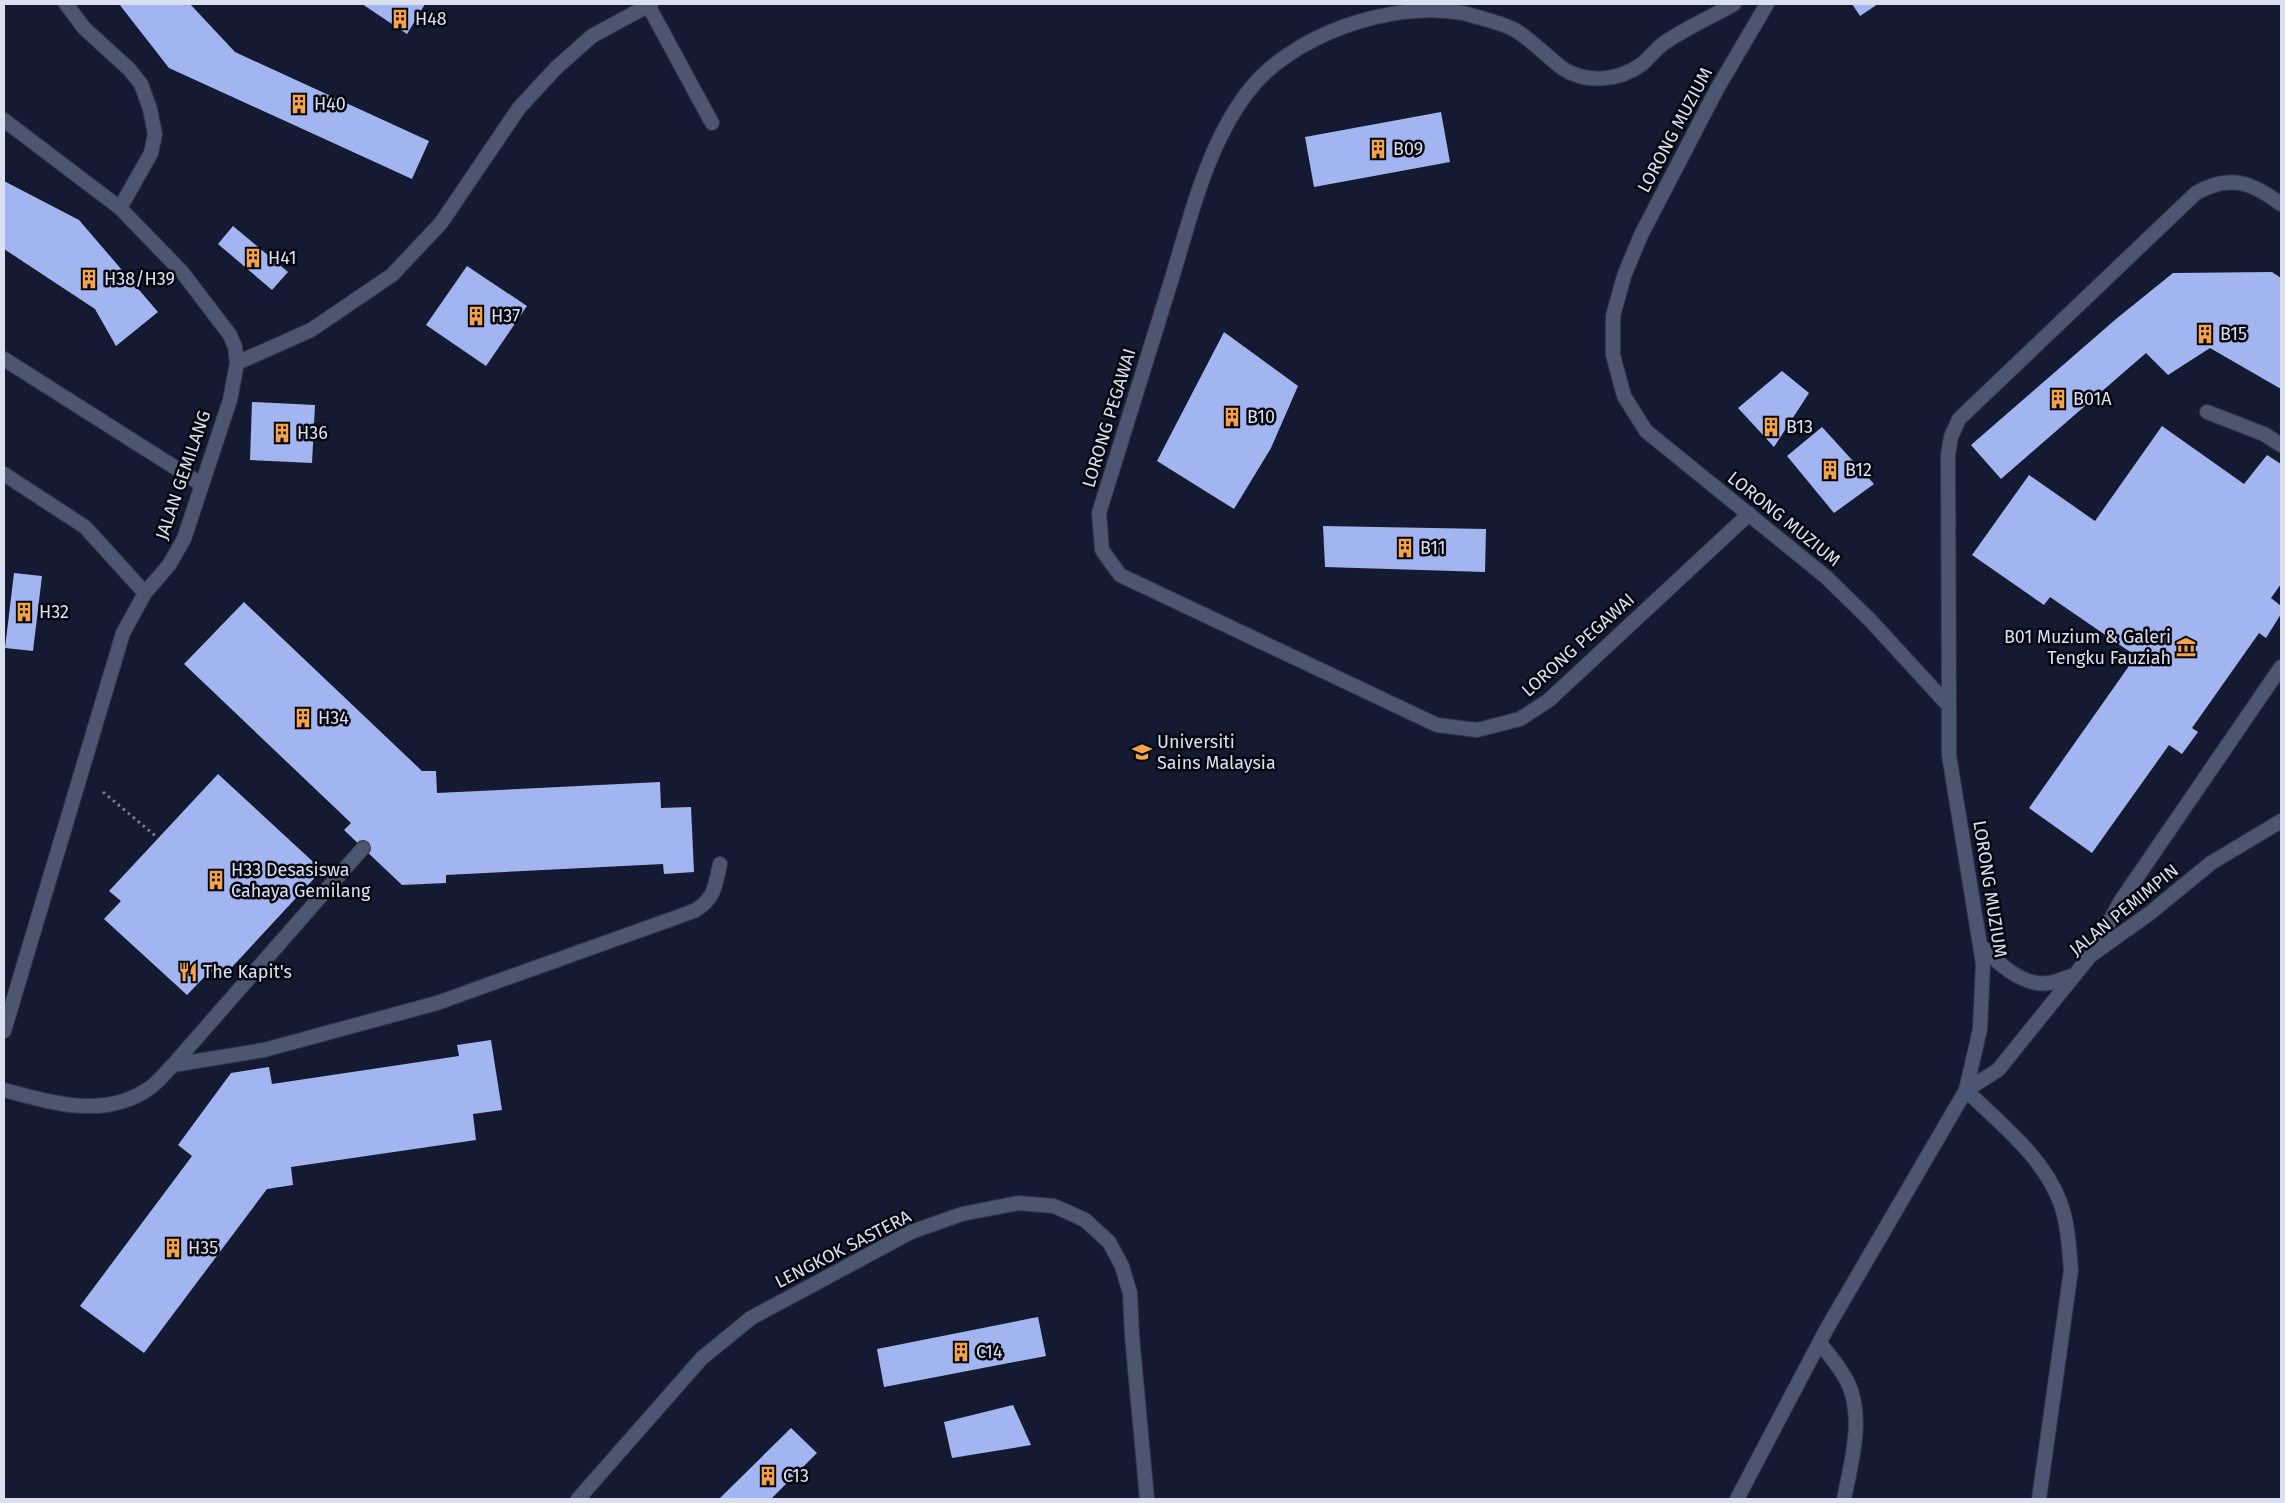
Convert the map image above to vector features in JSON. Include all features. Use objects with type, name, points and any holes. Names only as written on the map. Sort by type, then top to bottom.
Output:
[{"type":"street","points":[[66,4],[84,28],[129,69],[140,84],[150,109],[155,134],[151,153],[120,208]]},
{"type":"street","points":[[237,363],[311,330],[392,275],[441,223],[519,108],[556,68],[592,36],[649,4],[712,123]]},
{"type":"street","name":"LORONG PEGAWAI","points":[[1734,4],[1662,44],[1641,64],[1621,76],[1603,79],[1587,77],[1565,69],[1514,30],[1462,13],[1430,10],[1391,12],[1315,37],[1280,60],[1248,92],[1220,134],[1190,219],[1099,513],[1102,550],[1120,575],[1437,725],[1477,730],[1520,719],[1549,700],[1749,514]]},
{"type":"street","name":"LORONG MUZIUM","points":[[1767,4],[1717,88],[1641,236],[1624,276],[1613,316],[1613,355],[1624,396],[1646,431],[1826,577],[1870,620],[1949,706],[1950,755],[1984,964],[1980,1029],[1966,1090]]},
{"type":"street","name":"JALAN GEMILANG","points":[[4,120],[120,208],[182,272],[230,336],[237,363],[230,400],[184,539],[169,565],[145,594],[123,633],[4,1031]]},
{"type":"street","points":[[1949,706],[1948,455],[1951,437],[1959,419],[2196,194],[2211,185],[2220,183],[2248,184],[2281,204]]},
{"type":"street","points":[[4,359],[201,484]]},
{"type":"street","points":[[2207,412],[2264,434],[2281,445]]},
{"type":"street","points":[[4,474],[85,527],[145,594]]},
{"type":"street","points":[[2090,956],[2120,902],[2281,667]]},
{"type":"street","name":"JALAN PEMIMPIN","points":[[1966,1090],[1998,1070],[2090,956],[2150,913],[2210,863],[2281,821]]},
{"type":"street","points":[[4,1090],[61,1105],[96,1108],[124,1101],[151,1087],[173,1065],[363,848]]},
{"type":"street","points":[[173,1065],[264,1050],[438,1003],[694,911],[706,904],[713,893],[720,864]]},
{"type":"street","points":[[1982,947],[2004,969],[2024,979],[2047,984],[2076,974]]},
{"type":"street","points":[[1737,1499],[1820,1343],[1966,1090],[2021,1144],[2045,1172],[2060,1201],[2068,1233],[2071,1270],[2040,1499]]},
{"type":"street","name":"LENGKOK SASTERA","points":[[578,1499],[702,1358],[750,1318],[911,1232],[962,1214],[1018,1203],[1054,1206],[1085,1220],[1109,1242],[1122,1266],[1130,1293],[1132,1336],[1147,1499]]},
{"type":"street","points":[[1820,1343],[1848,1382],[1855,1411],[1854,1447],[1844,1499]]},
{"type":"path","points":[[81,774],[158,838]]},
{"type":"building","name":"H40","points":[[119,4],[190,4],[235,52],[429,141],[412,179],[169,68]]},
{"type":"building","name":"H48","points":[[362,4],[425,4],[407,34]]},
{"type":"building","points":[[1852,4],[1878,4],[1860,16]]},
{"type":"building","name":"B09","points":[[1441,112],[1450,162],[1314,187],[1305,137]]},
{"type":"building","name":"H38/H39","points":[[4,181],[79,220],[158,312],[116,346],[95,309],[4,249]]},
{"type":"building","name":"H41","points":[[233,226],[288,272],[272,290],[218,244]]},
{"type":"building","name":"H37","points":[[467,266],[527,306],[486,366],[426,325]]},
{"type":"building","points":[[2272,272],[2281,278],[2281,389],[2210,348],[2168,375],[2146,353],[2001,479],[1971,445],[2116,319],[2173,273]]},
{"type":"building","name":"B10","points":[[1224,332],[1298,386],[1271,448],[1234,509],[1157,461]]},
{"type":"building","name":"B13","points":[[1782,371],[1809,393],[1774,447],[1738,408]]},
{"type":"building","name":"H36","points":[[252,402],[315,405],[312,463],[250,460]]},
{"type":"building","name":"B01 Muzium & Galeri Tengku Fauziah","points":[[2162,426],[2244,484],[2267,455],[2281,464],[2281,584],[2271,598],[2281,606],[2281,614],[2266,638],[2259,633],[2192,728],[2198,732],[2182,754],[2169,745],[2092,853],[2029,808],[2136,656],[2050,597],[2044,605],[1972,555],[2029,475],[2095,521]]},
{"type":"building","name":"B12","points":[[1822,427],[1874,484],[1834,513],[1787,456]]},
{"type":"building","name":"B11","points":[[1323,526],[1486,529],[1485,572],[1325,567]]},
{"type":"building","name":"H32","points":[[14,573],[42,576],[33,651],[5,648]]},
{"type":"building","name":"H34","points":[[244,602],[422,771],[436,771],[437,793],[660,782],[661,808],[691,807],[694,872],[664,874],[663,864],[446,875],[446,883],[402,885],[344,830],[351,823],[184,664]]},
{"type":"building","name":"H33 Desasiswa Cahaya Gemilang","points":[[218,774],[322,870],[220,980],[210,971],[187,995],[104,919],[121,901],[109,891]]},
{"type":"building","name":"H35","points":[[491,1040],[502,1110],[473,1114],[476,1140],[291,1167],[293,1185],[267,1189],[144,1353],[80,1306],[192,1156],[178,1145],[231,1073],[269,1067],[272,1084],[459,1056],[457,1045]]},
{"type":"building","name":"C14","points":[[1038,1317],[1046,1356],[884,1387],[877,1349]]},
{"type":"building","name":"C14","points":[[1013,1405],[1031,1445],[952,1458],[944,1422]]},
{"type":"building","name":"C13","points":[[791,1428],[817,1453],[771,1499],[719,1499]]},
{"type":"place","name":"H48","points":[[400,19]]},
{"type":"place","name":"H40","points":[[299,104]]},
{"type":"place","name":"B09","points":[[1378,149]]},
{"type":"place","name":"H41","points":[[253,258]]},
{"type":"place","name":"H38/H39","points":[[89,279]]},
{"type":"place","name":"H37","points":[[476,316]]},
{"type":"place","name":"B15","points":[[2205,334]]},
{"type":"place","name":"B01A","points":[[2058,399]]},
{"type":"place","name":"B10","points":[[1232,417]]},
{"type":"place","name":"B13","points":[[1771,427]]},
{"type":"place","name":"H36","points":[[282,433]]},
{"type":"place","name":"B12","points":[[1830,470]]},
{"type":"place","name":"B11","points":[[1405,548]]},
{"type":"place","name":"H32","points":[[24,612]]},
{"type":"place","name":"B01 Muzium & Galeri Tengku Fauziah","points":[[2186,647]]},
{"type":"place","name":"H34","points":[[303,718]]},
{"type":"place","name":"Universiti Sains Malaysia","points":[[1142,752]]},
{"type":"place","name":"H33 Desasiswa Cahaya Gemilang","points":[[216,880]]},
{"type":"place","name":"The Kapit's","points":[[188,972]]},
{"type":"place","name":"H35","points":[[173,1248]]},
{"type":"place","name":"C14","points":[[961,1352]]},
{"type":"place","name":"C13","points":[[768,1476]]}]
